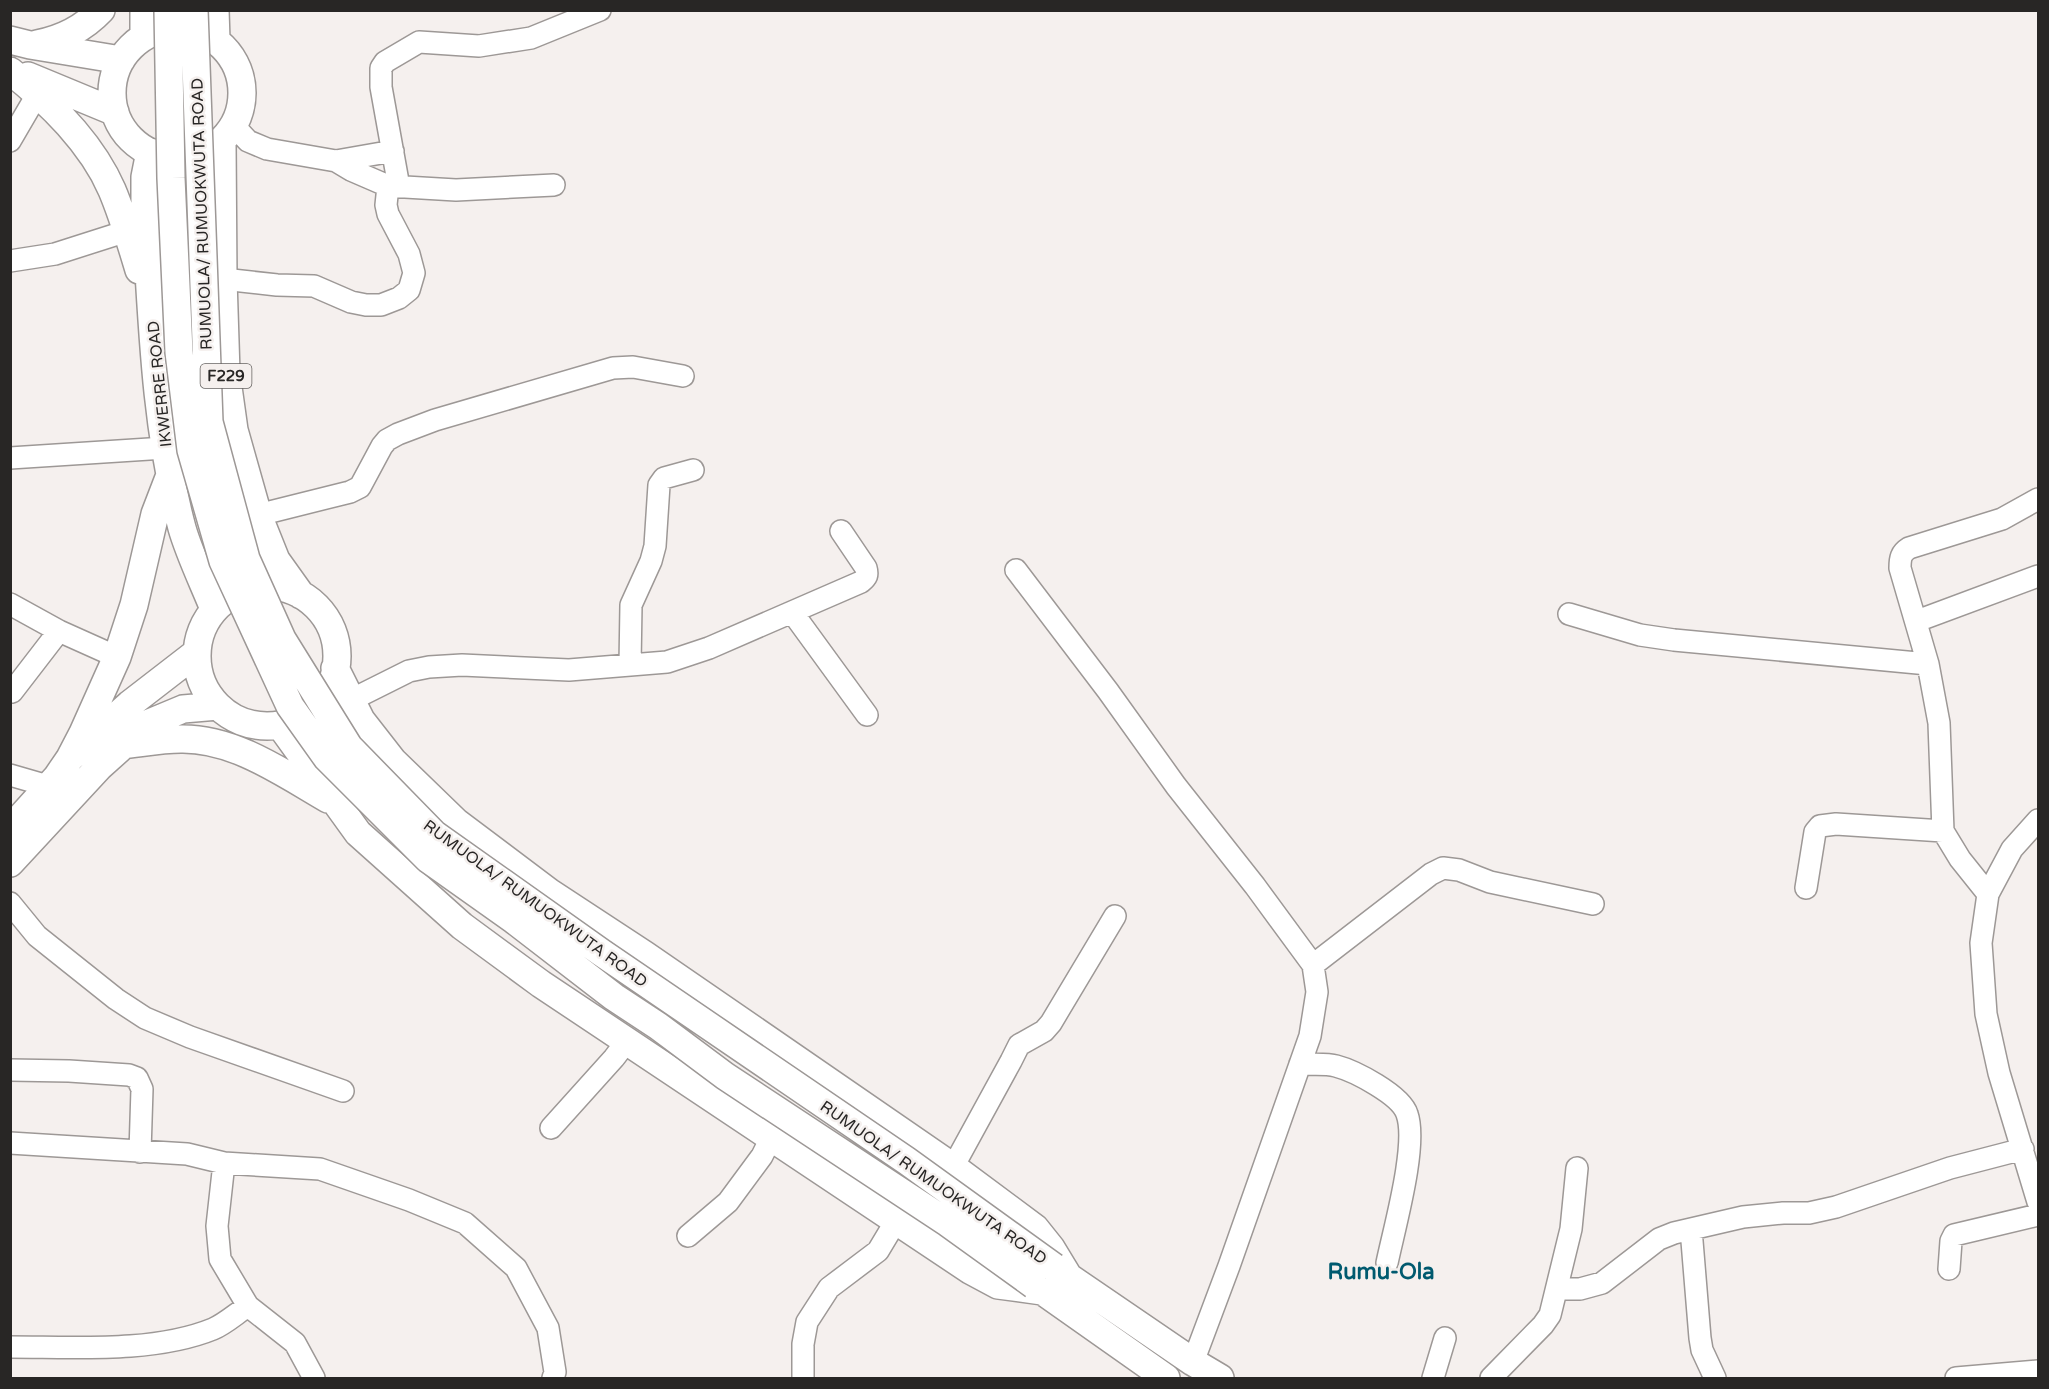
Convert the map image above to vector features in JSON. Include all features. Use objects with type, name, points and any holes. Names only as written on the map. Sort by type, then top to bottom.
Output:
[{"type":"main road","points":[[20,43],[59,40],[86,24],[101,10]]},
{"type":"main road","points":[[144,10],[144,37]]},
{"type":"main road","name":"RUMUOLA/ RUMUOKWUTA ROAD","points":[[168,10],[171,178],[179,352],[191,450],[223,561],[290,706],[327,758],[428,859],[514,920],[614,997],[658,1026],[725,1076],[939,1217],[1166,1378]]},
{"type":"main road","name":"RUMUOLA/ RUMUOKWUTA ROAD","points":[[194,10],[209,422],[246,559],[282,639],[349,747],[434,834],[602,953],[907,1161],[1061,1272],[1192,1362],[1220,1378]]},
{"type":"main road","points":[[215,10],[216,40]]},
{"type":"main road","points":[[178,27],[204,33],[216,40],[231,55],[240,73],[242,100],[240,114],[228,134],[204,152],[177,158],[150,152],[128,136],[115,112],[112,85],[121,60],[129,49],[144,37],[164,29],[178,27]]},
{"type":"main road","points":[[20,43],[121,60]]},
{"type":"main road","points":[[10,70],[115,112]]},
{"type":"main road","points":[[10,70],[64,119],[90,153],[112,189],[152,308]]},
{"type":"main road","name":"F229","points":[[228,134],[223,279],[226,373],[234,430],[258,516],[276,560],[300,596]]},
{"type":"main road","name":"IKWERRE ROAD","points":[[150,152],[145,177],[145,206],[156,386],[170,475],[183,531],[214,609]]},
{"type":"main road","points":[[70,758],[117,657],[134,605],[155,514],[170,475]]},
{"type":"main road","name":"F229","points":[[214,609],[227,599],[250,588],[276,587],[311,603],[328,622],[335,644],[333,679],[321,700],[302,716],[280,725]]},
{"type":"main road","points":[[214,609],[202,628],[196,653],[200,679],[206,691],[218,706],[240,721],[268,726],[280,725],[358,833],[462,926],[541,984],[970,1270],[998,1285],[1038,1288]]},
{"type":"main road","points":[[10,829],[70,758],[130,704],[196,653]]},
{"type":"main road","points":[[335,668],[361,720],[393,761],[456,822],[549,892],[645,955],[953,1167],[1035,1228],[1051,1248],[1061,1272]]},
{"type":"main road","points":[[10,863],[121,746],[147,724],[183,709],[218,706]]},
{"type":"main road","points":[[121,746],[182,739],[217,743],[261,760],[336,804]]},
{"type":"street","points":[[223,279],[277,285],[314,286],[351,302],[366,305],[381,305],[399,298],[409,290],[414,273],[409,254],[388,214],[386,205],[394,187],[393,151],[381,87],[381,68],[386,62],[419,42],[478,46],[531,38],[600,10]]},
{"type":"street","points":[[10,141],[38,93]]},
{"type":"street","points":[[228,134],[267,149],[336,161],[393,151]]},
{"type":"street","points":[[336,161],[351,170],[394,187],[456,190],[554,185]]},
{"type":"street","points":[[10,261],[55,254],[127,231]]},
{"type":"street","points":[[258,516],[350,492],[360,487],[387,440],[435,420],[613,368],[633,367],[683,376]]},
{"type":"street","points":[[10,458],[165,448]]},
{"type":"street","points":[[630,665],[631,605],[651,561],[655,546],[658,485],[664,478],[693,470]]},
{"type":"street","points":[[1988,894],[1960,859],[1943,831],[1939,723],[1928,664],[1900,568],[1900,560],[1902,552],[1909,548],[2002,519],[2038,499]]},
{"type":"street","points":[[351,700],[409,670],[429,667],[462,664],[569,670],[667,662],[709,648],[866,578],[868,573],[866,568],[841,531]]},
{"type":"street","points":[[1016,570],[1108,691],[1176,786],[1255,886],[1313,965],[1317,992],[1315,1014],[1300,1064],[1229,1266],[1192,1362]]},
{"type":"street","points":[[1917,621],[2038,576]]},
{"type":"street","points":[[10,604],[58,631],[117,657]]},
{"type":"street","points":[[792,612],[867,715]]},
{"type":"street","points":[[1569,614],[1640,635],[1674,640],[1928,664]]},
{"type":"street","points":[[12,692],[58,631]]},
{"type":"street","points":[[10,775],[48,786]]},
{"type":"street","points":[[2038,820],[2012,849],[1988,894],[1981,943],[1986,1014],[1999,1073],[2038,1202]]},
{"type":"street","points":[[1806,888],[1815,832],[1820,826],[1836,824],[1943,831]]},
{"type":"street","points":[[1313,965],[1431,874],[1443,868],[1459,870],[1490,882],[1593,904]]},
{"type":"street","points":[[10,903],[37,936],[79,971],[145,1018],[190,1037],[343,1091]]},
{"type":"street","points":[[953,1167],[1011,1061],[1015,1049],[1044,1031],[1051,1023],[1115,916]]},
{"type":"street","points":[[550,1128],[627,1041]]},
{"type":"street","points":[[1300,1064],[1334,1065],[1347,1070],[1376,1085],[1403,1105],[1407,1113],[1409,1153],[1387,1263]]},
{"type":"street","points":[[10,1070],[69,1071],[129,1075],[137,1078],[142,1089],[140,1152]]},
{"type":"street","points":[[688,1236],[728,1202],[762,1156],[771,1138]]},
{"type":"street","points":[[10,1143],[187,1154],[224,1163],[320,1169],[409,1200],[465,1223],[516,1268],[548,1328],[555,1372],[553,1378]]},
{"type":"street","points":[[1558,1289],[1580,1289],[1602,1283],[1659,1239],[1691,1229],[1743,1217],[1809,1213],[1836,1208],[1950,1168],[2023,1149]]},
{"type":"street","points":[[224,1163],[217,1226],[220,1259],[248,1306],[295,1343],[314,1378]]},
{"type":"street","points":[[1491,1378],[1550,1315],[1571,1229],[1577,1168]]},
{"type":"street","points":[[1949,1269],[1951,1241],[1954,1235],[2038,1215]]},
{"type":"street","points":[[803,1378],[803,1344],[807,1322],[829,1288],[878,1251],[896,1221]]},
{"type":"street","points":[[1691,1229],[1702,1350],[1715,1378]]},
{"type":"street","points":[[10,1347],[89,1347],[179,1341],[216,1328],[248,1306]]},
{"type":"street","points":[[1433,1378],[1445,1338]]},
{"type":"street","points":[[1956,1378],[2038,1371]]},
{"type":"district","name":"Rumu-Ola","points":[[1381,1271]]}]
